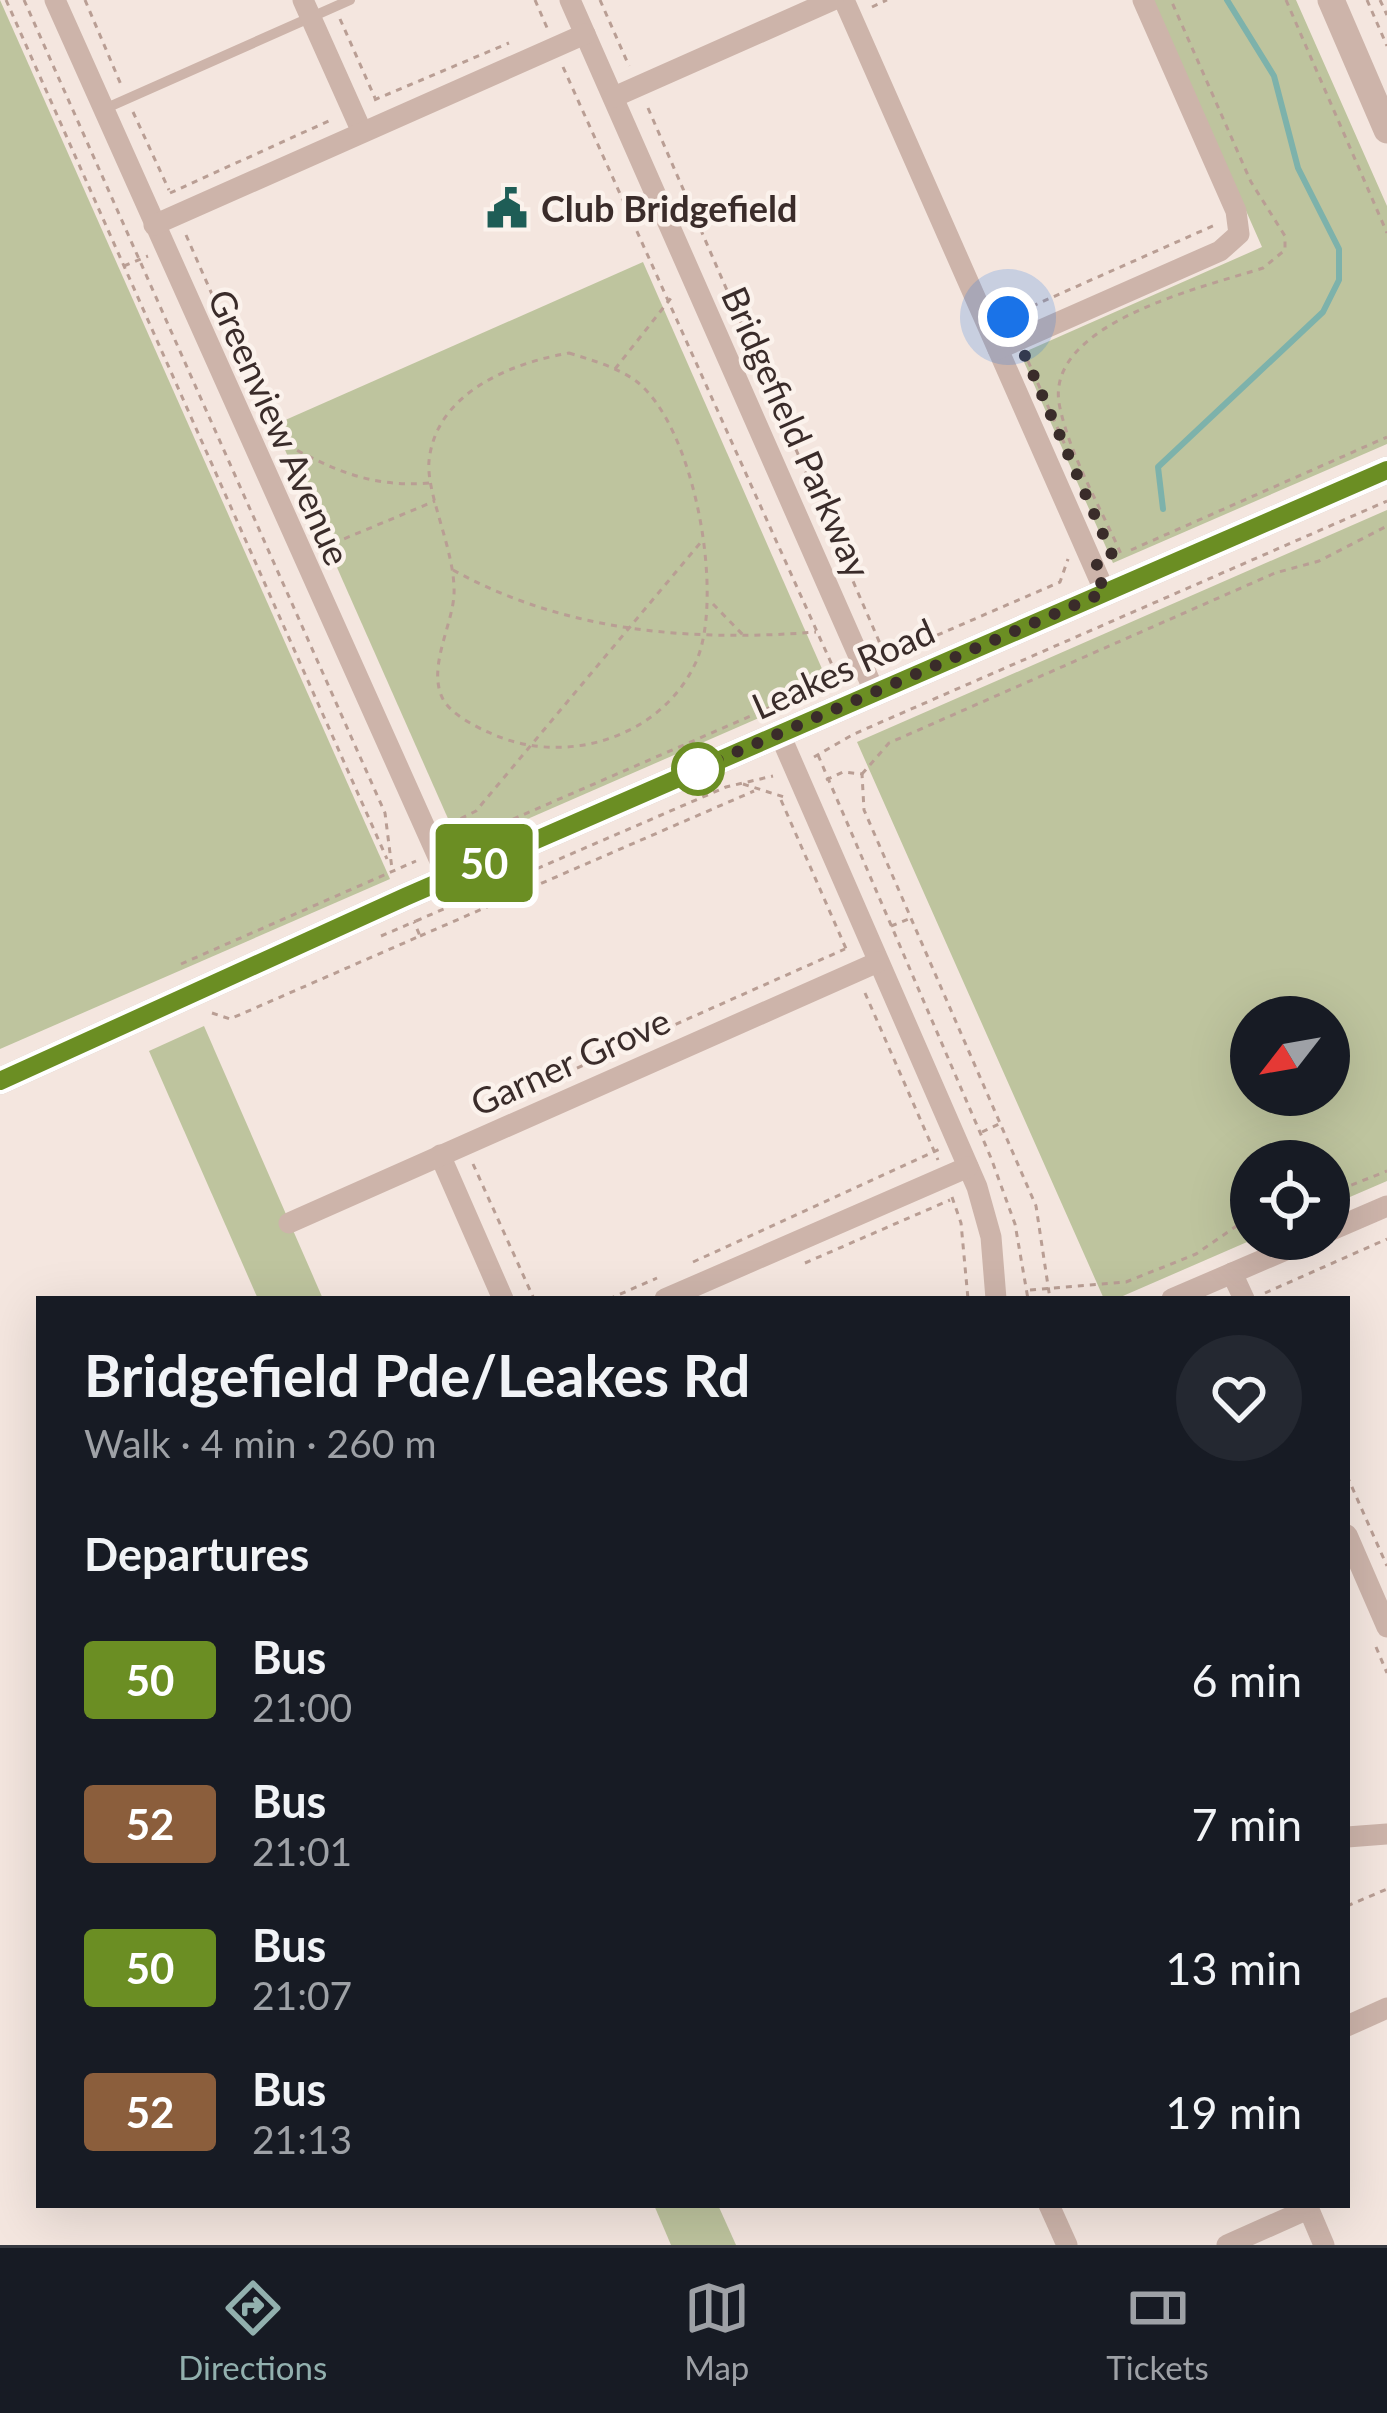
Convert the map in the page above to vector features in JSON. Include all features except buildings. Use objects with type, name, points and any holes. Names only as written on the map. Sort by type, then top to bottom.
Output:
[{"type":"street","name":"Greenview Avenue","points":[[55,0],[448,879]]},
{"type":"street","name":"Bridgefield Parkway","points":[[570,0],[875,693]]},
{"type":"street","points":[[614,97],[833,0]]},
{"type":"street","points":[[1009,345],[1220,251],[1239,234],[1236,215],[1143,0]]},
{"type":"street","points":[[1331,0],[1387,130]]},
{"type":"street","points":[[847,8],[1009,345],[1104,572]]},
{"type":"street","points":[[307,9],[362,132]]},
{"type":"street","points":[[154,224],[585,34]]},
{"type":"street","name":"Leakes Road","points":[[0,1081],[409,909],[448,879],[781,737],[1104,572],[1387,470]]},
{"type":"street","points":[[781,737],[968,1167],[991,1237],[996,1296]]},
{"type":"street","name":"Garner Grove","points":[[290,1222],[878,962]]},
{"type":"street","points":[[440,1155],[502,1296]]},
{"type":"street","points":[[672,1296],[968,1167]]},
{"type":"street","points":[[1350,1223],[1387,1206]]},
{"type":"street","points":[[1179,1296],[1262,1260]]},
{"type":"street","points":[[1232,1273],[1257,1296]]},
{"type":"street","points":[[1350,1542],[1387,1627]]},
{"type":"street","points":[[1350,1837],[1387,1834]]},
{"type":"street","points":[[1350,2025],[1387,2008]]},
{"type":"street","points":[[1050,2208],[1067,2245]]},
{"type":"street","points":[[1227,2245],[1306,2208]]},
{"type":"street","points":[[1308,2208],[1324,2245]]},
{"type":"lane","points":[[102,110],[307,9],[350,0]]},
{"type":"path","points":[[6,0],[421,936]]},
{"type":"path","points":[[24,0],[385,813],[389,863]]},
{"type":"path","points":[[85,0],[180,212],[230,338]]},
{"type":"path","points":[[535,0],[838,678]]},
{"type":"path","points":[[600,0],[886,657]]},
{"type":"path","points":[[847,8],[887,0]]},
{"type":"path","points":[[181,964],[1060,581],[1104,572],[1121,554],[1059,406],[1067,360],[1102,330],[1186,293],[1263,268],[1285,250],[1285,236],[1251,182],[1171,0]]},
{"type":"path","points":[[1286,0],[1387,232]]},
{"type":"path","points":[[1367,0],[1387,46]]},
{"type":"path","points":[[1381,0],[1387,15]]},
{"type":"path","points":[[334,7],[375,100]]},
{"type":"path","points":[[1104,572],[1009,345],[1008,317],[1236,215]]},
{"type":"path","points":[[614,370],[671,298]]},
{"type":"path","points":[[569,353],[638,382],[664,416],[687,470],[710,601],[707,637],[688,679],[659,713],[599,741],[558,750],[530,746],[472,725],[444,701],[437,668],[454,592],[432,482],[429,460],[444,424],[490,375],[526,360],[569,353]]},
{"type":"path","points":[[281,456],[274,437],[346,477],[379,484],[432,482]]},
{"type":"path","points":[[1130,550],[1387,437]]},
{"type":"path","points":[[321,548],[436,500]]},
{"type":"path","points":[[409,909],[416,921],[740,782],[794,768],[854,734],[1387,501]]},
{"type":"path","points":[[1050,1296],[1036,1206],[864,810],[862,774],[889,742],[1275,574],[1319,561],[1387,526]]},
{"type":"path","points":[[448,825],[476,811],[701,541]]},
{"type":"path","points":[[1060,581],[1069,557]]},
{"type":"path","points":[[451,569],[536,605],[629,628],[707,637],[818,632]]},
{"type":"path","points":[[710,601],[745,637]]},
{"type":"path","points":[[717,729],[740,782],[780,799],[803,790]]},
{"type":"path","points":[[843,772],[862,774]]},
{"type":"path","points":[[204,1011],[230,1018],[754,791]]},
{"type":"path","points":[[780,799],[945,1177],[967,1256],[968,1296]]},
{"type":"path","points":[[566,1073],[912,918]]},
{"type":"path","points":[[693,1262],[1002,1123]]},
{"type":"path","points":[[472,1160],[533,1296]]},
{"type":"path","points":[[1350,1186],[1387,1171]]},
{"type":"path","points":[[805,1263],[953,1199]]},
{"type":"path","points":[[1028,1296],[1027,1290],[1126,1282],[1196,1254],[1230,1231]]},
{"type":"path","points":[[1260,1296],[1387,1239]]},
{"type":"path","points":[[616,1296],[672,1271]]},
{"type":"path","points":[[1350,1483],[1387,1566]]},
{"type":"path","points":[[1350,1905],[1387,1888]]},
{"type":"green space","points":[[0,0],[390,879],[0,1049]]},
{"type":"green space","points":[[1153,0],[1296,0],[1387,206],[1387,444],[1113,563],[1024,362],[1029,350],[1262,247]]},
{"type":"green space","points":[[643,262],[830,687],[461,848],[274,425]]},
{"type":"green space","points":[[1387,510],[1387,1181],[1350,1197],[1350,1140],[1230,1140],[1230,1249],[1123,1296],[1103,1296],[857,742]]},
{"type":"green space","points":[[204,1026],[322,1296],[257,1296],[149,1051]]},
{"type":"green space","points":[[655,2208],[719,2208],[736,2245],[671,2245]]},
{"type":"waterway","points":[[1163,509],[1158,467],[1323,312],[1339,280],[1339,249],[1298,168],[1274,76],[1227,0]]},
{"type":"bus line","name":"50","points":[[0,1081],[405,897],[1387,470]]},
{"type":"place","name":"Club Bridgefield","points":[[507,208]]},
{"type":"route","points":[[698,769],[688,773],[781,737],[1105,592],[1094,566],[1113,557],[1008,317]]}]
